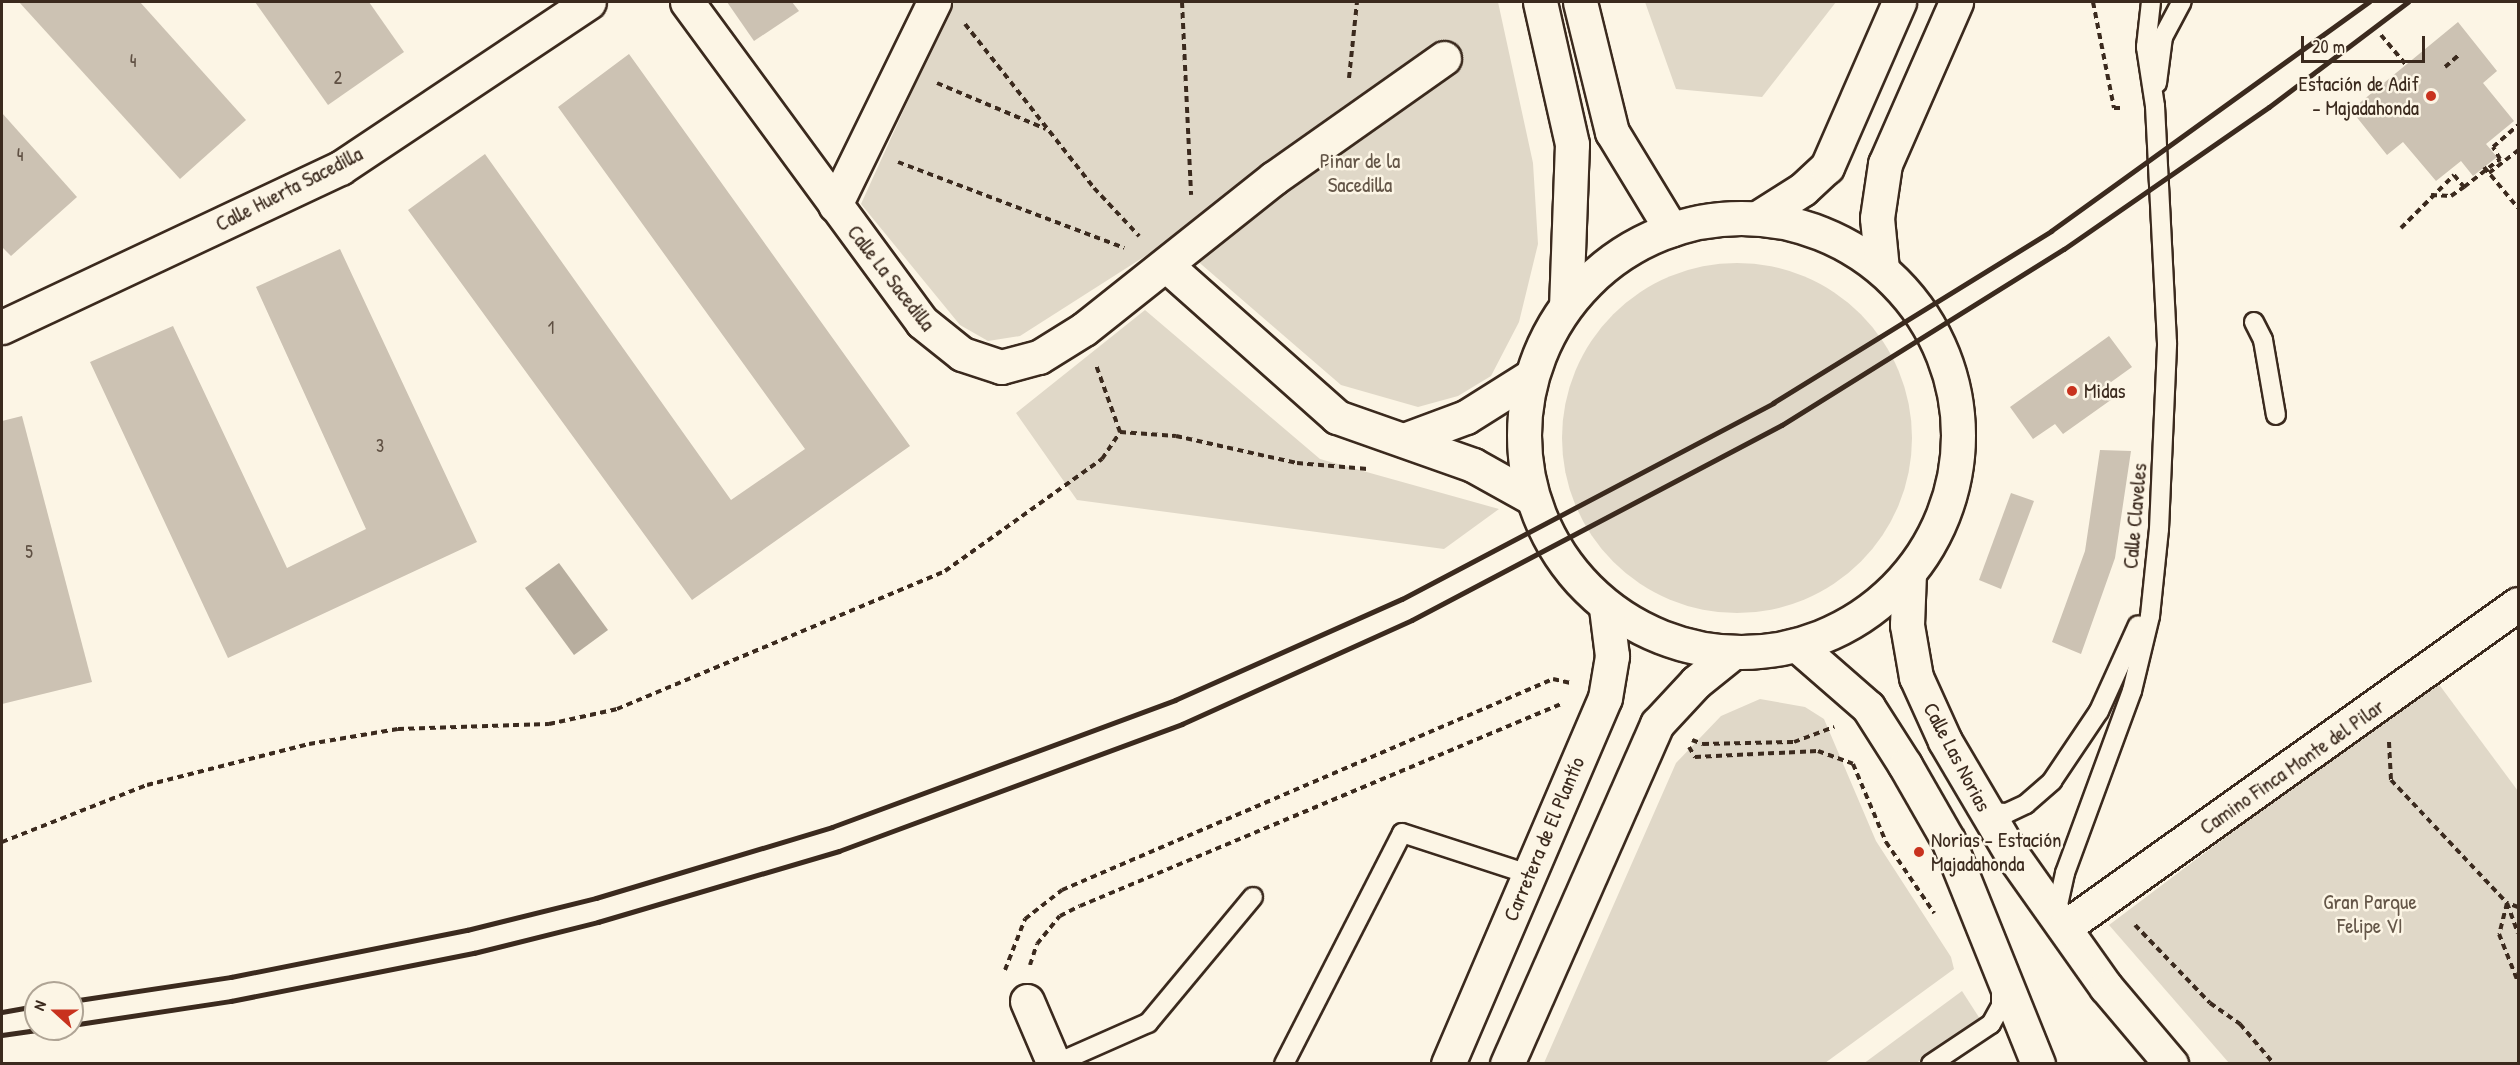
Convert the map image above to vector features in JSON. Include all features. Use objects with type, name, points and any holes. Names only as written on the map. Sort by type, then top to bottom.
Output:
[{"type":"main road","name":"Calle Huerta Sacedilla","points":[[2,327],[340,168],[589,2]]},
{"type":"main road","name":"Calle La Sacedilla","points":[[687,2],[922,322],[942,342],[979,363],[1001,367],[1039,357],[1084,329],[1346,127],[1444,58]]},
{"type":"main road","points":[[1540,2],[1572,144],[1566,304]]},
{"type":"main road","points":[[1580,2],[1612,132],[1671,228]]},
{"type":"main road","points":[[1759,217],[1803,189],[1827,167],[1899,2]]},
{"type":"main road","points":[[1882,269],[1877,218],[1885,164],[1956,2]]},
{"type":"main road","points":[[835,205],[901,69],[947,10]]},
{"type":"main road","points":[[1759,217],[1825,233],[1882,269],[1926,320],[1954,393],[1959,449],[1944,515],[1910,573],[1860,619],[1798,646],[1731,654],[1665,641],[1606,608],[1561,559],[1532,498],[1522,437],[1531,376],[1566,304],[1612,258],[1671,228],[1715,218],[1759,217]]},
{"type":"main road","points":[[1167,265],[1337,417],[1473,465],[1532,498]]},
{"type":"main road","points":[[1414,444],[1466,417],[1531,376]]},
{"type":"main road","name":"Calle Las Norias","points":[[1910,573],[1907,625],[1916,677],[1945,741],[1986,812],[2106,987],[2171,1064]]},
{"type":"main road","name":"Camino Finca Monte del Pilar","points":[[2061,921],[2108,897],[2387,700],[2518,604]]},
{"type":"main road","name":"Carretera de El Plantío","points":[[1448,1064],[1605,698],[1612,656],[1606,608]]},
{"type":"main road","points":[[1798,646],[1868,707],[1948,840],[2000,961],[2038,1064]]},
{"type":"main road","points":[[1507,1064],[1657,724],[1696,682],[1731,654]]},
{"type":"main road","points":[[1015,990],[1054,1064]]},
{"type":"lane","points":[[2151,2],[2146,47],[2155,106]]},
{"type":"lane","points":[[2155,106],[2163,37],[2182,2]]},
{"type":"lane","name":"Calle Claveles","points":[[2061,921],[2065,873],[2132,691],[2150,616],[2159,529],[2167,343],[2155,106]]},
{"type":"lane","points":[[2254,322],[2263,340],[2276,415]]},
{"type":"lane","points":[[1986,812],[2007,813],[2026,804],[2052,781],[2111,689],[2152,586]]},
{"type":"lane","points":[[1284,1064],[1402,833],[1528,874]]},
{"type":"lane","points":[[1054,1064],[1148,1023],[1253,897]]},
{"type":"lane","points":[[1931,1064],[1998,1016],[2000,961]]},
{"type":"path","points":[[1182,2],[1188,172],[1196,241]]},
{"type":"path","points":[[1346,127],[1357,2]]},
{"type":"path","points":[[2093,2],[2114,108],[2155,106]]},
{"type":"path","points":[[947,10],[1094,188],[1167,265]]},
{"type":"path","points":[[2381,35],[2406,65]]},
{"type":"path","points":[[2445,67],[2460,54]]},
{"type":"path","points":[[901,69],[1047,129]]},
{"type":"path","points":[[2487,170],[2500,159],[2493,147],[2518,125]]},
{"type":"path","points":[[862,150],[955,181],[1167,265]]},
{"type":"path","points":[[2430,195],[2451,196],[2518,150]]},
{"type":"path","points":[[2487,170],[2518,208]]},
{"type":"path","points":[[2401,228],[2430,195],[2454,175],[2464,187]]},
{"type":"path","points":[[1084,329],[1120,432]]},
{"type":"path","points":[[1120,432],[1176,436],[1298,463],[1362,471],[1414,444]]},
{"type":"path","points":[[2,842],[147,785],[309,744],[398,729],[549,724],[617,709],[945,571],[1102,459],[1120,432]]},
{"type":"path","points":[[1015,990],[1007,958],[1024,919],[1062,890],[1553,680],[1577,684],[1605,698]]},
{"type":"path","points":[[2387,700],[2391,780],[2507,903],[2518,933]]},
{"type":"path","points":[[1015,990],[1028,973],[1037,944],[1060,916],[1564,702]]},
{"type":"path","points":[[1868,707],[1844,724],[1794,742],[1704,744],[1682,736],[1695,757],[1818,751],[1853,764],[1886,842],[1938,917]]},
{"type":"path","points":[[2108,897],[2211,1003],[2240,1023],[2274,1064]]},
{"type":"path","points":[[2507,903],[2518,907]]},
{"type":"path","points":[[2507,903],[2499,934],[2518,982]]},
{"type":"green space","name":"Pinar de la Sacedilla","points":[[953,2],[1498,2],[1533,163],[1538,244],[1519,322],[1491,376],[1458,396],[1418,407],[1341,385],[1172,239],[1020,336],[988,341],[960,325],[861,204]]},
{"type":"green space","points":[[1645,2],[1836,2],[1762,97],[1676,89]]},
{"type":"green space","points":[[1737,263],[1771,267],[1804,277],[1834,293],[1861,314],[1882,341],[1898,371],[1908,404],[1912,438],[1908,472],[1898,505],[1882,535],[1861,562],[1834,583],[1804,599],[1771,609],[1737,613],[1703,609],[1670,599],[1640,583],[1613,562],[1592,535],[1576,505],[1566,472],[1562,438],[1566,404],[1576,371],[1592,341],[1613,314],[1640,293],[1670,277],[1703,267]]},
{"type":"green space","points":[[1145,310],[1320,459],[1499,509],[1444,549],[1077,500],[1016,413]]},
{"type":"green space","name":"Gran Parque Felipe VI","points":[[2435,679],[2518,791],[2518,1063],[2229,1063],[2109,925]]},
{"type":"green space","points":[[1760,699],[1805,707],[1824,719],[1876,841],[1951,957],[1954,969],[1825,1063],[1544,1063],[1676,763],[1721,716]]},
{"type":"green space","points":[[1962,991],[1982,1022],[1916,1063],[1863,1064]]},
{"type":"shaded area","points":[[559,563],[608,630],[574,655],[525,588]]},
{"type":"building","points":[[19,2],[140,2],[246,120],[180,179]]},
{"type":"building","points":[[255,2],[369,2],[404,52],[328,105]]},
{"type":"building","points":[[727,2],[792,2],[799,11],[754,41]]},
{"type":"building","name":"Estación de Adif - Majadahonda","points":[[2458,22],[2497,71],[2483,83],[2514,121],[2486,144],[2497,157],[2473,176],[2461,161],[2436,181],[2403,142],[2387,155],[2351,110]]},
{"type":"building","points":[[629,54],[910,446],[692,600],[408,210],[485,154],[731,500],[805,449],[558,107]]},
{"type":"building","points":[[2,113],[77,197],[11,256],[2,247]]},
{"type":"building","points":[[340,249],[477,542],[228,658],[90,362],[173,326],[287,568],[366,529],[256,287]]},
{"type":"building","name":"Midas","points":[[2109,336],[2132,367],[2107,385],[2115,397],[2063,434],[2055,424],[2033,439],[2010,407]]},
{"type":"building","points":[[22,416],[92,682],[2,704],[2,421]]},
{"type":"building","points":[[2100,450],[2131,451],[2115,558],[2081,654],[2052,642],[2085,551]]},
{"type":"building","points":[[2011,493],[2034,501],[2001,589],[1979,580]]},
{"type":"railway","points":[[84,999],[231,977],[467,930],[596,898],[832,827],[1175,700],[1402,599],[1773,403],[2051,231],[2369,2]]},
{"type":"railway","points":[[84,1023],[231,1001],[474,953],[598,922],[839,851],[1182,724],[1412,620],[1782,425],[2064,249],[2269,107],[2408,2]]},
{"type":"railway","points":[[2,1012],[24,1008]]},
{"type":"railway","points":[[2,1035],[24,1032]]},
{"type":"place","name":"Estación de Adif - Majadahonda","points":[[2431,96]]},
{"type":"place","name":"Midas","points":[[2072,391]]},
{"type":"place","name":"Norias - Estación Majadahonda","points":[[1919,852]]}]
